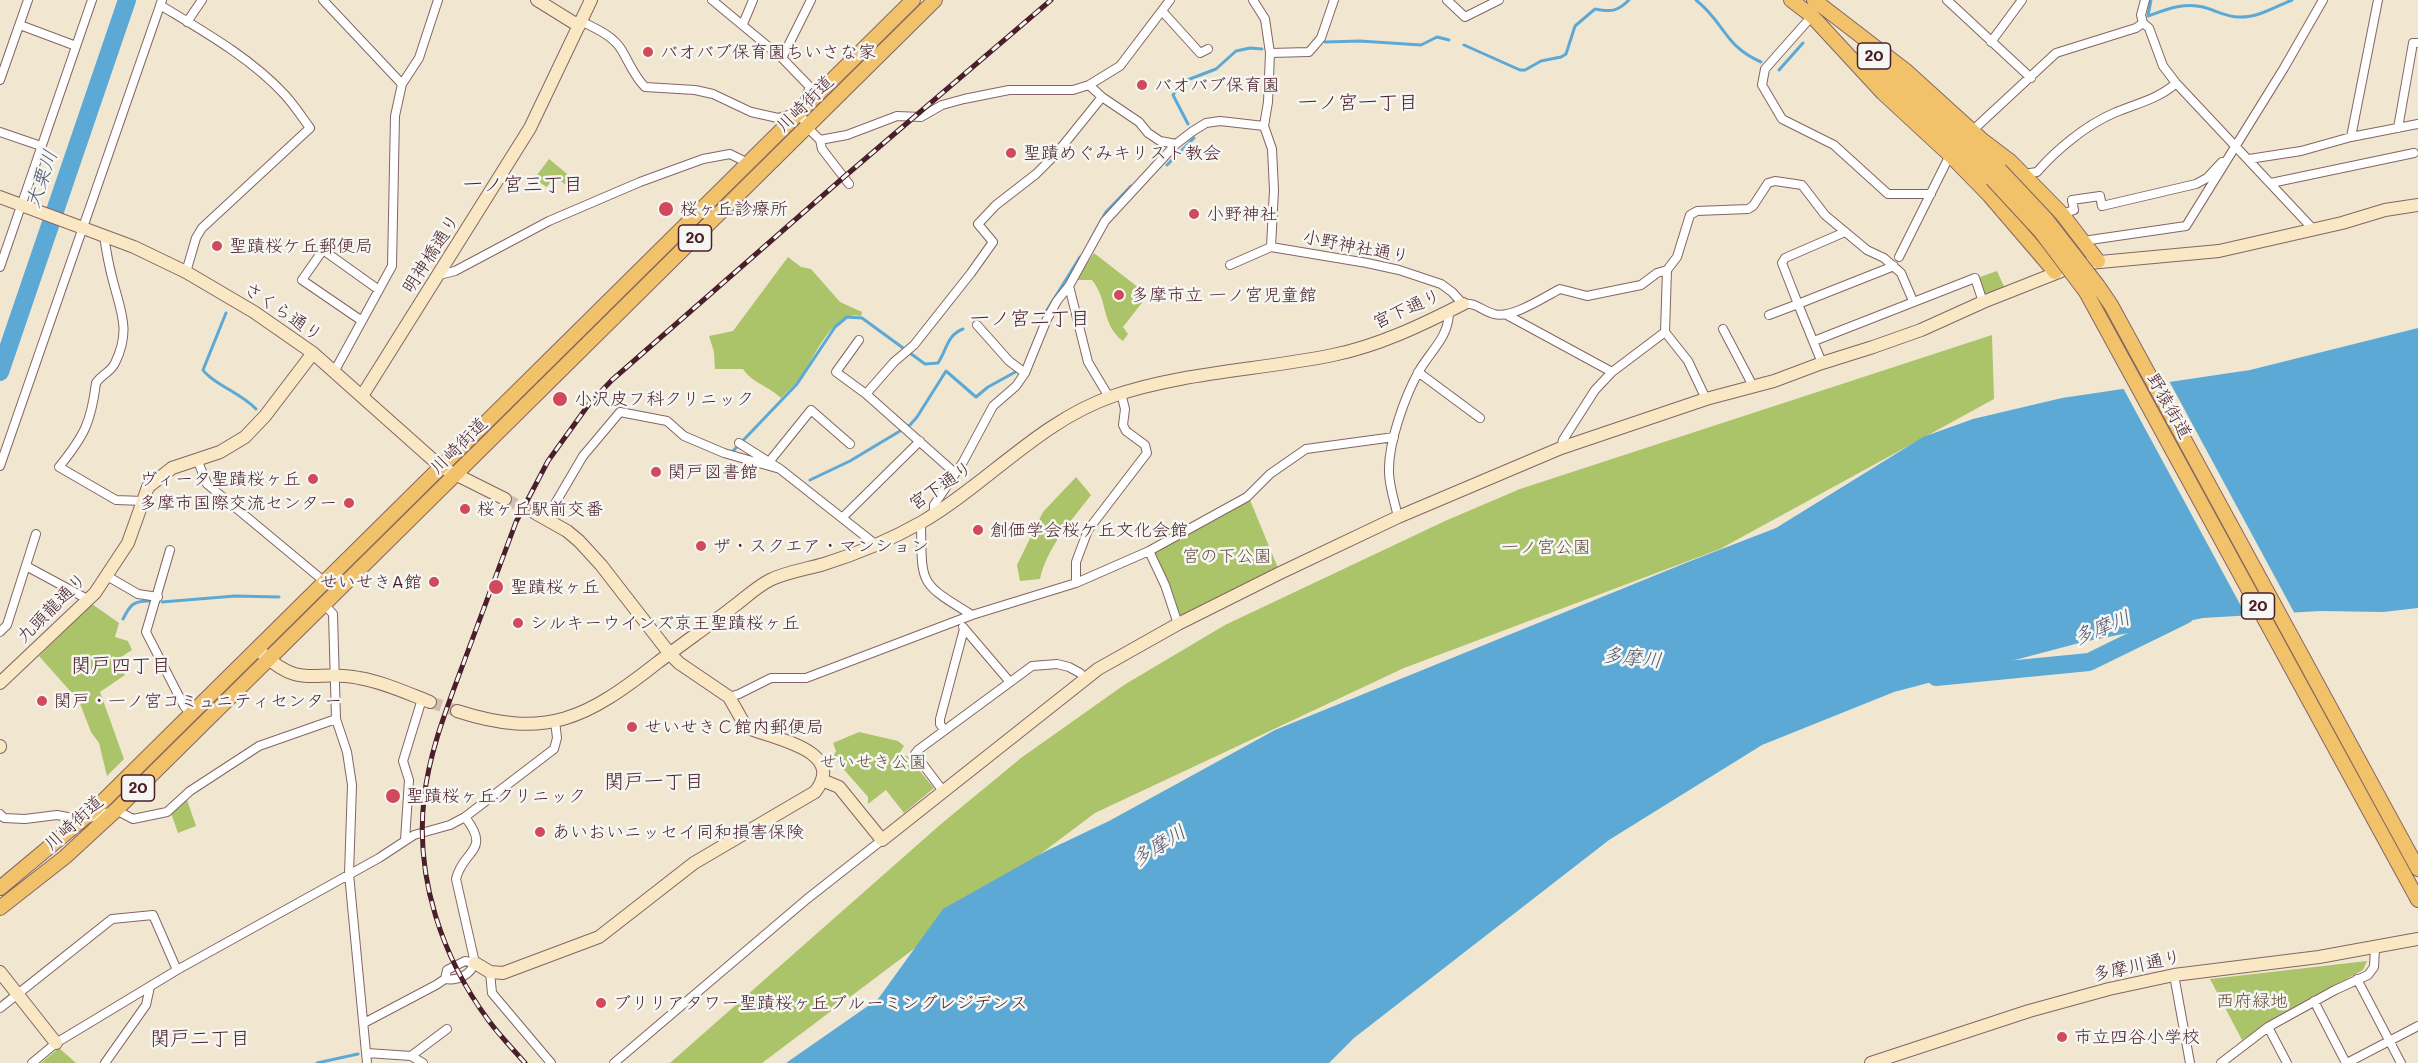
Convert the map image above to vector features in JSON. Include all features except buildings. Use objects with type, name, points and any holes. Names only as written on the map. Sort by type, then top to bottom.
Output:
[{"type":"main road","name":"川崎街道","points":[[0,888],[83,820],[913,0]]},
{"type":"main road","name":"川崎街道","points":[[0,908],[65,857],[116,810],[935,0]]},
{"type":"main road","name":"20","points":[[1793,0],[1817,4]]},
{"type":"main road","points":[[1817,4],[1905,70],[2026,176],[2062,214],[2098,261]]},
{"type":"main road","points":[[1817,4],[1883,93],[1950,155],[2010,218],[2055,272]]},
{"type":"main road","name":"野猿街道","points":[[1817,4],[1996,175],[2046,219],[2092,289],[2111,305],[2418,869]]},
{"type":"main road","name":"野猿街道","points":[[2092,289],[2097,311],[2418,900]]},
{"type":"street","points":[[0,78],[28,0]]},
{"type":"street","points":[[0,267],[25,207],[41,146],[92,0]]},
{"type":"street","points":[[187,21],[202,0]]},
{"type":"street","points":[[323,0],[402,84]]},
{"type":"street","points":[[334,372],[392,266],[395,116],[402,84],[419,58],[438,0]]},
{"type":"street","points":[[537,0],[614,40],[638,81],[645,87],[695,90],[713,94],[751,112],[778,118],[800,112]]},
{"type":"street","name":"明神橋通り","points":[[362,396],[530,128],[591,0]]},
{"type":"street","points":[[712,0],[782,58],[810,87],[800,112],[807,126],[820,140],[822,149],[849,183]]},
{"type":"street","points":[[743,24],[753,0]]},
{"type":"street","points":[[782,58],[811,0]]},
{"type":"street","points":[[820,140],[847,135],[897,116],[921,117],[942,105],[964,99],[1010,90],[1073,90],[1089,86],[1120,66],[1170,0]]},
{"type":"street","points":[[1230,265],[1272,247],[1272,149],[1264,126],[1268,102],[1270,53],[1265,19],[1253,0]]},
{"type":"street","points":[[1270,53],[1309,52],[1321,38],[1334,0]]},
{"type":"street","points":[[1447,0],[1464,17],[1499,0]]},
{"type":"street","points":[[1947,0],[2031,78]]},
{"type":"street","points":[[1991,42],[2022,0]]},
{"type":"street","points":[[2145,0],[2141,15],[2143,23],[2149,28],[2163,66],[2176,83],[2313,229]]},
{"type":"street","points":[[2083,241],[2186,226],[2323,0]]},
{"type":"street","points":[[2351,137],[2378,0]]},
{"type":"street","points":[[0,466],[161,3],[227,48],[274,85],[286,96],[310,128],[202,228],[196,238],[186,272]]},
{"type":"street","points":[[1817,4],[1764,69],[1762,85],[1782,119],[1834,145],[1888,195],[1931,194]]},
{"type":"street","points":[[1162,11],[1200,53],[1208,49]]},
{"type":"street","points":[[1972,131],[2056,53],[2136,28],[2143,23]]},
{"type":"street","points":[[20,25],[76,46]]},
{"type":"street","points":[[2398,128],[2413,43],[2418,43]]},
{"type":"street","points":[[2026,176],[2037,172],[2055,152],[2111,114],[2165,93],[2176,83]]},
{"type":"street","points":[[1089,86],[1140,122],[1148,133],[1160,141],[1176,144]]},
{"type":"street","points":[[866,394],[914,345],[993,242],[978,224],[996,204],[1036,174],[1056,154],[1102,97]]},
{"type":"street","points":[[934,514],[934,505],[963,462],[993,406],[1016,386],[1047,319],[1069,286],[1083,257],[1106,221],[1176,144],[1206,123],[1220,121],[1264,126]]},
{"type":"street","points":[[2248,159],[2301,151],[2351,137],[2418,124]]},
{"type":"street","points":[[0,132],[41,146]]},
{"type":"street","points":[[2062,214],[2074,210],[2072,200],[2100,196],[2102,206],[2196,184],[2207,178],[2236,146]]},
{"type":"street","points":[[2271,183],[2414,153]]},
{"type":"street","points":[[439,275],[455,271],[549,221],[640,182],[703,159],[730,154],[748,163]]},
{"type":"street","points":[[1899,257],[1950,155]]},
{"type":"street","points":[[1706,399],[1688,361],[1665,332],[1667,270],[1677,257],[1690,215],[1697,211],[1748,209],[1753,206],[1768,183],[1775,181],[1802,185],[1825,215],[1867,250],[1894,266],[1901,273],[1912,301]]},
{"type":"street","name":"さくら通り","points":[[0,197],[104,235],[186,272],[254,312],[313,353],[441,466],[505,499]]},
{"type":"street","points":[[614,1063],[807,899],[1098,669],[1178,624],[1398,517],[1561,448],[1706,399],[1774,381],[1921,330],[2055,272],[2098,261],[2219,251],[2385,210],[2418,205]]},
{"type":"street","points":[[1822,363],[1782,263],[1785,258],[1845,232]]},
{"type":"street","points":[[104,235],[113,281],[124,316],[124,333],[116,362],[112,369],[96,383],[93,407],[86,429],[59,467],[116,500],[143,501]]},
{"type":"street","name":"小野神社通り","points":[[1272,247],[1399,270],[1441,284],[1463,304]]},
{"type":"street","points":[[362,321],[302,280],[323,250],[379,290]]},
{"type":"street","points":[[1769,315],[1894,266]]},
{"type":"street","points":[[1508,315],[1560,289],[1587,296],[1641,285],[1657,273],[1667,270]]},
{"type":"street","points":[[1814,341],[1975,278],[1983,302]]},
{"type":"street","points":[[1069,286],[1088,362],[1125,409],[1123,425],[1126,431],[1145,445],[1147,453],[1088,530],[1076,562],[1076,583]]},
{"type":"street","points":[[1463,304],[1470,303],[1494,314],[1508,315],[1612,372]]},
{"type":"street","name":"宮下通り","points":[[458,711],[494,722],[510,723],[555,721],[580,714],[619,693],[771,580],[827,563],[921,523],[982,482],[1045,432],[1079,411],[1115,395],[1148,386],[1364,348],[1463,304]]},
{"type":"street","points":[[1398,517],[1389,471],[1394,437],[1418,372],[1449,327],[1449,311]]},
{"type":"street","points":[[977,325],[1022,370]]},
{"type":"street","points":[[1723,329],[1753,386]]},
{"type":"street","points":[[1561,448],[1563,440],[1583,408],[1612,372],[1665,332]]},
{"type":"street","points":[[859,340],[836,372],[866,394],[955,473]]},
{"type":"street","name":"九頭龍通り","points":[[0,683],[89,600],[128,543],[148,488],[168,471],[220,452],[245,437],[265,416],[313,353]]},
{"type":"street","points":[[1418,372],[1480,418]]},
{"type":"street","points":[[770,462],[811,411],[849,444]]},
{"type":"street","points":[[364,1023],[445,979],[447,970],[465,961],[475,963],[490,972],[503,973],[599,937],[689,867],[815,792],[823,773],[819,762],[797,744],[746,727],[729,697],[679,663],[670,654],[594,556],[573,536],[540,516],[620,412],[667,421],[684,436],[724,453],[780,469]]},
{"type":"street","points":[[729,697],[771,678],[806,678],[972,615],[1076,583],[1149,551],[1247,497],[1270,474],[1306,449],[1394,437]]},
{"type":"street","points":[[843,517],[920,441]]},
{"type":"street","points":[[738,443],[780,469],[875,544]]},
{"type":"street","points":[[197,459],[207,484],[325,582]]},
{"type":"street","points":[[921,523],[921,568],[924,579],[942,597],[972,615]]},
{"type":"street","points":[[0,632],[8,625],[36,534]]},
{"type":"street","points":[[170,549],[158,597],[146,632],[184,706],[191,714]]},
{"type":"street","points":[[1149,551],[1165,585],[1178,624]]},
{"type":"street","points":[[26,566],[89,600]]},
{"type":"street","points":[[107,576],[138,594],[158,597]]},
{"type":"street","points":[[324,604],[333,614],[336,719],[347,752],[352,785],[349,874],[368,1063]]},
{"type":"street","points":[[958,621],[1009,681]]},
{"type":"street","points":[[945,730],[940,724],[940,719],[964,629]]},
{"type":"street","points":[[257,649],[280,669],[294,675],[371,680],[426,700],[403,761],[409,780],[405,840]]},
{"type":"street","points":[[943,791],[917,761],[915,754],[945,730],[1032,666],[1045,664],[1069,667],[1086,679]]},
{"type":"street","points":[[1,818],[25,819],[57,815],[83,820],[116,810],[133,819],[167,812],[190,790],[260,746],[336,719]]},
{"type":"street","points":[[32,1063],[56,1043],[177,970],[379,858],[405,840],[450,825],[465,817],[554,749],[557,738],[555,721]]},
{"type":"street","points":[[822,780],[839,787],[882,840]]},
{"type":"street","points":[[465,817],[473,827],[477,840],[472,853],[458,871],[456,879],[475,963]]},
{"type":"street","points":[[0,1008],[112,919],[153,915],[177,970]]},
{"type":"street","name":"多摩川通り","points":[[1871,1063],[2029,1011],[2109,989],[2174,975],[2319,957],[2418,939]]},
{"type":"street","points":[[2221,1063],[2231,1060],[2268,1027],[2356,979],[2368,975],[2374,968],[2375,947]]},
{"type":"street","points":[[0,972],[56,1043]]},
{"type":"street","points":[[490,972],[492,993],[551,1063]]},
{"type":"street","points":[[2174,975],[2190,1063]]},
{"type":"street","points":[[2356,979],[2402,1063]]},
{"type":"street","points":[[105,1063],[146,1005],[150,987]]},
{"type":"street","points":[[2314,1002],[2347,1063],[2418,1026]]},
{"type":"street","points":[[2268,1027],[2287,1063]]},
{"type":"street","points":[[411,1056],[447,1029]]},
{"type":"street","points":[[367,1053],[411,1056],[423,1063]]},
{"type":"green space","points":[[549,159],[571,177],[566,185],[554,176],[547,187],[534,179]]},
{"type":"green space","points":[[1094,253],[1148,295],[1123,327],[1128,334],[1123,341],[1111,327],[1097,287],[1092,280],[1075,280]]},
{"type":"green space","points":[[788,257],[801,267],[811,269],[840,302],[862,312],[861,316],[842,319],[834,327],[801,377],[781,398],[746,374],[743,369],[715,369],[714,352],[709,336],[733,331]]},
{"type":"green space","points":[[1997,271],[2006,291],[1986,298],[1977,278]]},
{"type":"green space","name":"一ノ宮公園","points":[[1992,335],[1994,399],[1720,549],[1404,668],[1095,813],[762,1063],[670,1063],[941,824],[1021,758],[1124,685],[1225,625],[1445,521],[1520,489]]},
{"type":"green space","points":[[1076,477],[1091,495],[1054,545],[1040,579],[1020,581],[1017,565],[1043,512]]},
{"type":"green space","name":"宮の下公園","points":[[1250,500],[1280,573],[1182,619],[1149,551]]},
{"type":"green space","points":[[92,604],[119,623],[115,637],[128,641],[132,650],[118,659],[125,675],[100,692],[124,759],[107,776],[99,743],[91,732],[79,701],[39,656]]},
{"type":"green space","name":"せいせき公園","points":[[859,732],[898,741],[904,746],[899,754],[907,756],[934,788],[904,813],[886,790],[868,804],[868,797],[833,757],[836,751],[833,743]]},
{"type":"green space","points":[[187,800],[196,826],[178,833],[171,813]]},
{"type":"green space","name":"西府緑地","points":[[2367,961],[2363,970],[2242,1040],[2210,979]]},
{"type":"green space","points":[[59,1048],[76,1063],[41,1063]]},
{"type":"water","points":[[2418,328],[2418,608],[2383,612],[2320,611],[2203,618],[2083,642],[1894,692],[1762,745],[1609,840],[1354,1038],[1329,1063],[786,1063],[878,999],[943,909],[1046,851],[1109,821],[1275,730],[1776,528],[1923,437],[1973,419],[2062,398],[2250,370]]},
{"type":"pier","points":[[2168,379],[2296,616],[2248,619],[2122,386]]},
{"type":"waterway","name":"大栗川","points":[[0,372],[127,0]]},
{"type":"waterway","points":[[1464,45],[1520,70],[1525,70],[1541,61],[1566,54],[1575,26],[1595,9],[1613,10],[1629,0]]},
{"type":"waterway","points":[[1696,0],[1739,49],[1761,62]]},
{"type":"waterway","points":[[2151,0],[2148,16],[2189,5],[2234,17],[2259,14],[2292,0]]},
{"type":"waterway","points":[[1325,42],[1360,41],[1421,45],[1437,37],[1449,40]]},
{"type":"waterway","points":[[1779,70],[1803,43]]},
{"type":"waterway","points":[[1188,124],[1173,95],[1182,82],[1216,69],[1236,51],[1250,48],[1262,49]]},
{"type":"waterway","points":[[1167,165],[1194,138]]},
{"type":"waterway","points":[[1091,239],[1106,212],[1131,186]]},
{"type":"waterway","points":[[1044,315],[1080,257]]},
{"type":"waterway","points":[[226,313],[203,370],[213,380],[243,398],[256,409]]},
{"type":"waterway","points":[[733,451],[797,384],[835,327],[847,317],[862,318],[925,364],[938,363],[950,339],[963,329]]},
{"type":"waterway","points":[[810,480],[850,461],[910,425],[946,371],[976,397],[988,387],[1019,370]]},
{"type":"waterway","points":[[162,602],[235,596],[279,597]]},
{"type":"waterway","points":[[123,619],[133,605],[149,601]]},
{"type":"waterway","name":"多摩川","points":[[1936,677],[2089,662],[2185,615]]},
{"type":"waterway","points":[[317,1063],[358,1054]]},
{"type":"tunnel","points":[[505,499],[535,513]]},
{"type":"tunnel","points":[[430,702],[457,711]]},
{"type":"railway","points":[[525,1063],[493,1027],[472,997],[445,944],[428,887],[422,828],[426,782],[439,732],[516,522],[548,461],[589,404],[612,380],[1051,0]]},
{"type":"place","name":"バオバブ保育園ちいさな家","points":[[648,52]]},
{"type":"place","name":"バオバブ保育園","points":[[1142,85]]},
{"type":"place","name":"聖蹟めぐみキリスト教会","points":[[1011,153]]},
{"type":"place","name":"桜ヶ丘診療所","points":[[666,209]]},
{"type":"place","name":"小野神社","points":[[1194,214]]},
{"type":"place","name":"聖蹟桜ケ丘郵便局","points":[[217,246]]},
{"type":"place","name":"多摩市立 一ノ宮児童館","points":[[1119,295]]},
{"type":"place","name":"小沢皮フ科クリニック","points":[[560,399]]},
{"type":"place","name":"関戸図書館","points":[[656,472]]},
{"type":"place","name":"ヴィータ聖蹟桜ヶ丘","points":[[313,479]]},
{"type":"place","name":"多摩市国際交流センター","points":[[349,503]]},
{"type":"place","name":"桜ヶ丘駅前交番","points":[[465,509]]},
{"type":"place","name":"創価学会桜ケ丘文化会館","points":[[978,530]]},
{"type":"place","name":"ザ・スクエア・マンション","points":[[701,546]]},
{"type":"place","name":"せいせきA館","points":[[434,582]]},
{"type":"place","name":"聖蹟桜ヶ丘","points":[[496,587]]},
{"type":"place","name":"シルキーウインズ京王聖蹟桜ヶ丘","points":[[518,623]]},
{"type":"place","name":"関戸・一ノ宮コミュニティセンター","points":[[42,701]]},
{"type":"place","name":"せいせきＣ館内郵便局","points":[[632,727]]},
{"type":"place","name":"聖蹟桜ヶ丘クリニック","points":[[393,796]]},
{"type":"place","name":"あいおいニッセイ同和損害保険","points":[[540,832]]},
{"type":"place","name":"ブリリアタワー聖蹟桜ヶ丘ブルーミングレジデンス","points":[[601,1003]]},
{"type":"place","name":"市立四谷小学校","points":[[2062,1037]]},
{"type":"district","name":"一ノ宮一丁目","points":[[1358,103]]},
{"type":"district","name":"一ノ宮三丁目","points":[[523,185]]},
{"type":"district","name":"一ノ宮二丁目","points":[[1030,319]]},
{"type":"district","name":"関戸四丁目","points":[[121,666]]},
{"type":"district","name":"関戸一丁目","points":[[654,782]]},
{"type":"district","name":"関戸二丁目","points":[[200,1039]]}]
